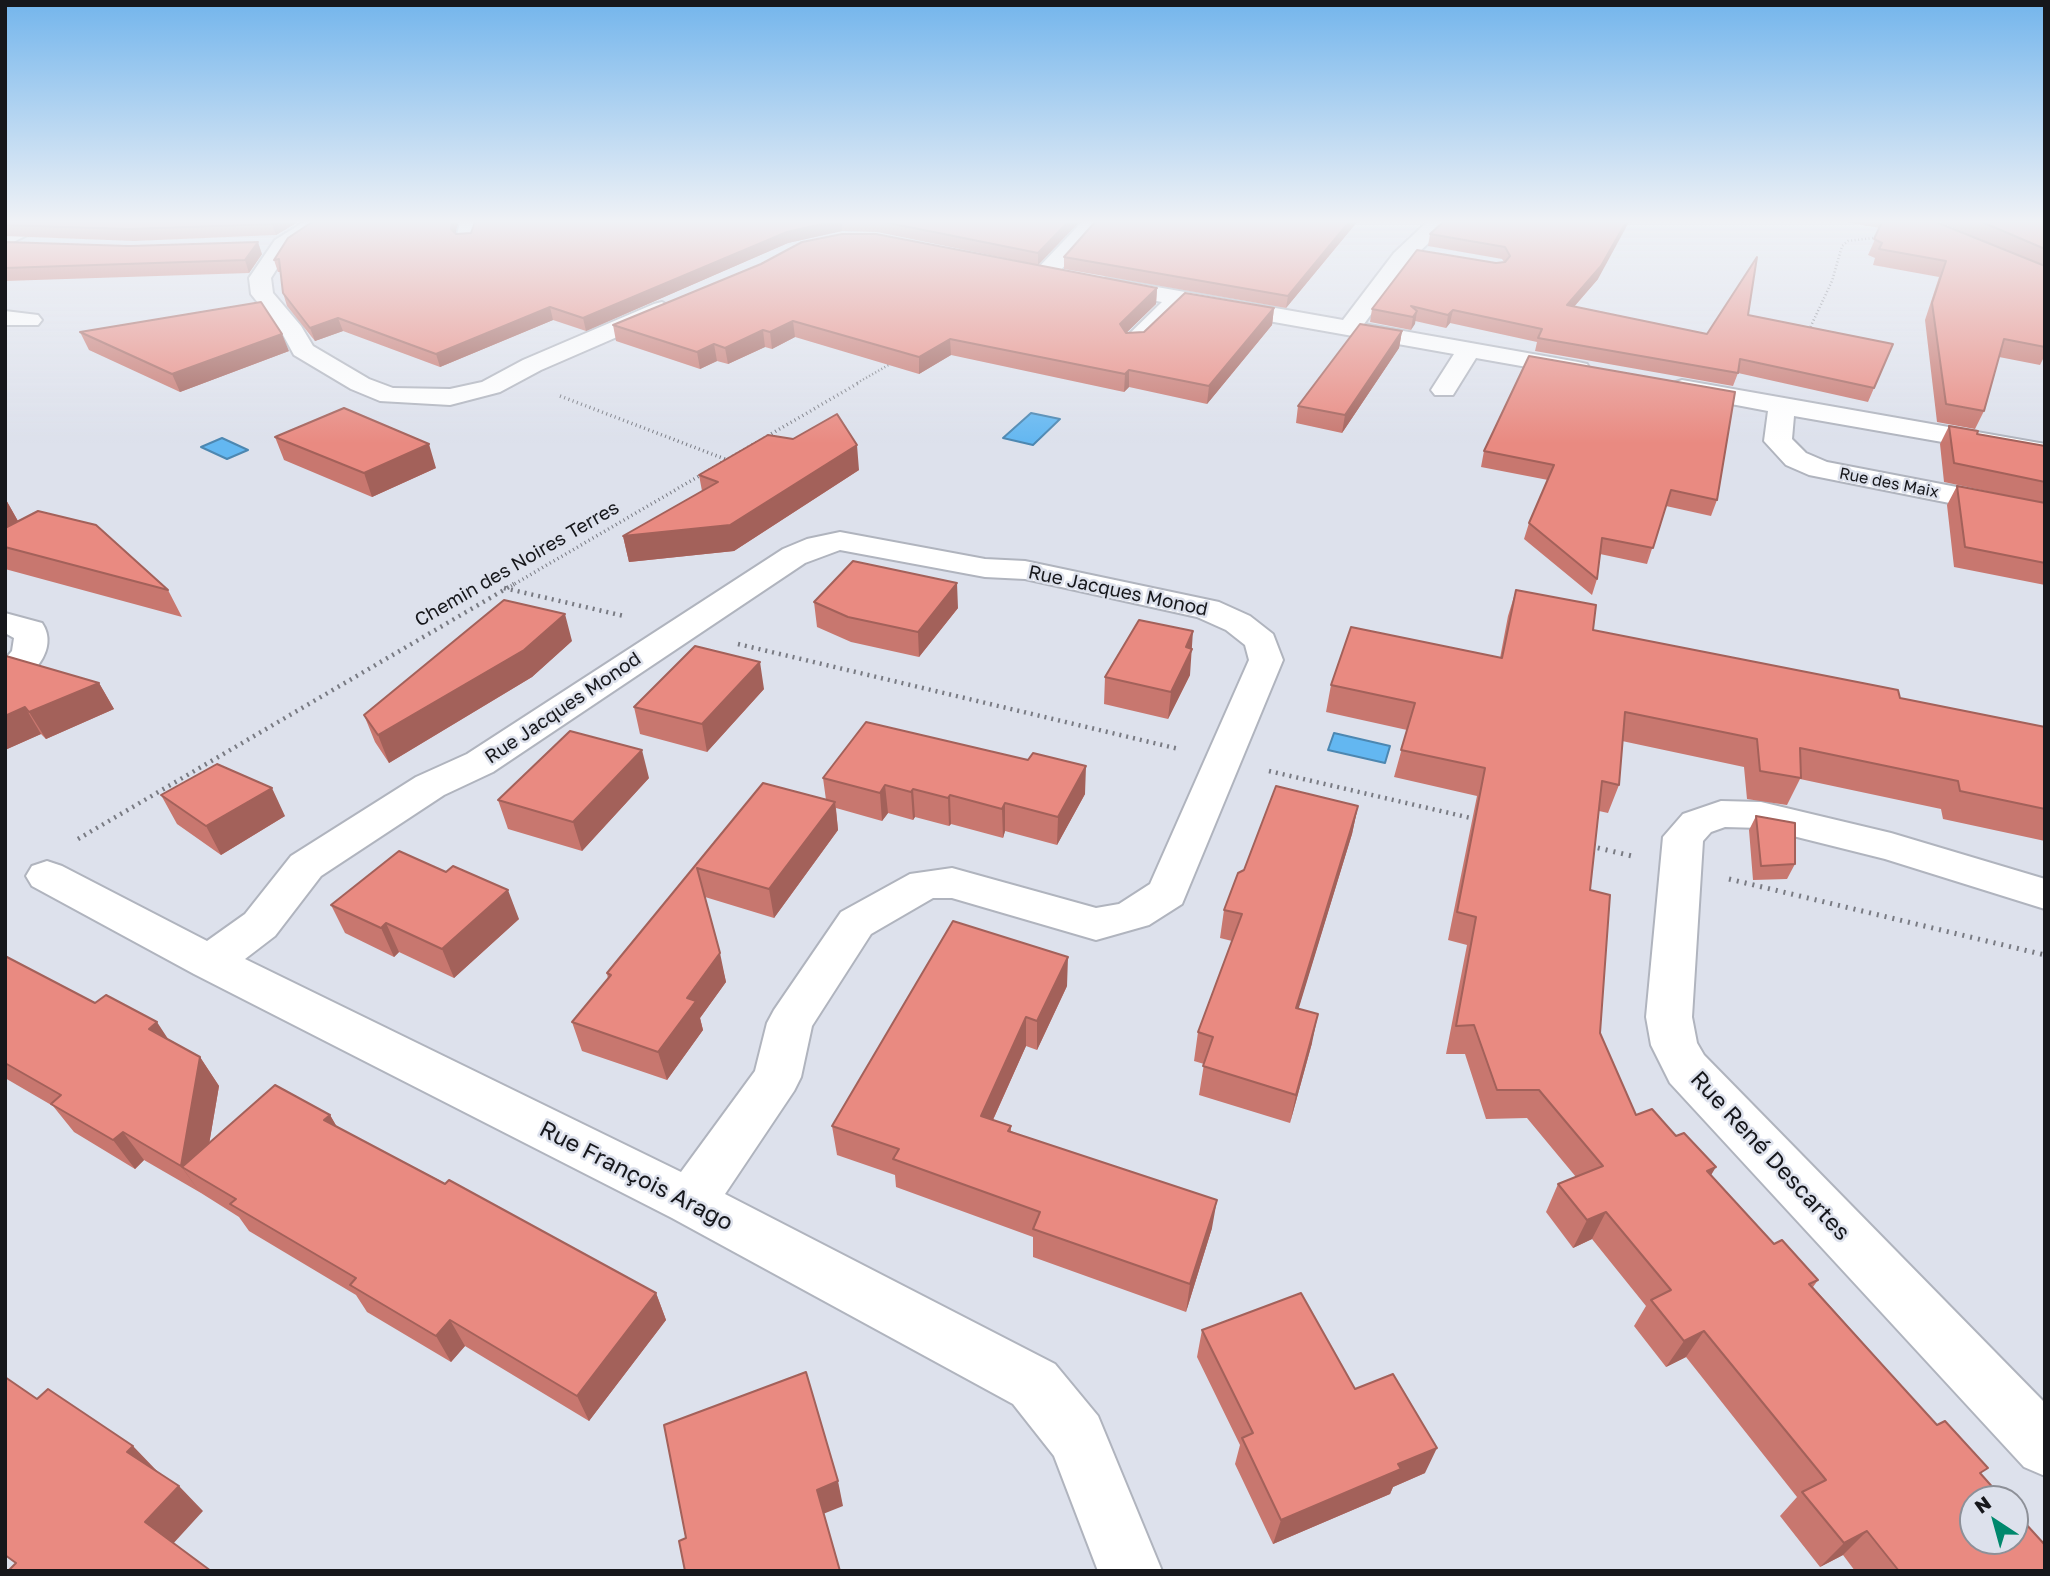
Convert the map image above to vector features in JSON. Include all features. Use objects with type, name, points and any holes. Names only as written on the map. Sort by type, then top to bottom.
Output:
[{"type":"street","points":[[263,296],[293,331],[303,350],[360,384],[389,396],[422,399],[491,387],[636,319],[684,302]]},
{"type":"street","points":[[1160,296],[1602,374]]},
{"type":"street","points":[[1349,328],[1372,296]]},
{"type":"street","points":[[1133,342],[1178,299]]},
{"type":"street","points":[[5,318],[30,320]]},
{"type":"street","points":[[1444,390],[1469,350]]},
{"type":"street","points":[[1656,383],[2045,452]]},
{"type":"street","name":"Rue des Maix","points":[[1782,405],[1778,440],[1796,459],[1819,470],[2045,513]]},
{"type":"street","name":"Rue Jacques Monod","points":[[210,962],[260,925],[306,866],[430,786],[480,763],[794,556],[818,545],[840,541],[985,568],[1025,570],[1207,609],[1238,623],[1261,641],[1266,660],[1167,893],[1151,908],[1116,922],[1096,924],[952,883],[925,884],[856,923],[790,1023],[777,1077],[690,1202]]},
{"type":"street","points":[[5,623],[30,630],[33,644],[26,660],[5,677]]},
{"type":"street","name":"Rue René Descartes","points":[[2045,894],[1891,847],[1761,815],[1721,814],[1696,823],[1683,837],[1669,1017],[1674,1045],[1687,1069],[2045,1446]]},
{"type":"street","name":"Rue François Arago","points":[[57,861],[210,962],[690,1202],[1034,1384],[1077,1437],[1130,1571]]},
{"type":"path","points":[[1782,405],[1782,389],[1825,296]]},
{"type":"path","name":"Chemin des Noires Terres","points":[[57,861],[504,588],[903,356]]},
{"type":"path","points":[[510,377],[725,459]]},
{"type":"path","points":[[504,588],[1489,822]]},
{"type":"path","points":[[1581,844],[2045,956]]},
{"type":"water","points":[[1031,413],[1060,419],[1033,445],[1003,438]]},
{"type":"water","points":[[222,438],[248,450],[227,459],[201,447]]},
{"type":"water","points":[[1334,733],[1390,746],[1385,763],[1328,750]]},
{"type":"building","points":[[285,296],[636,296],[583,318],[550,307],[436,354],[338,318],[310,328]]},
{"type":"building","points":[[684,296],[1149,296],[1120,324],[1126,333],[1144,332],[1182,296],[1200,296],[1274,308],[1209,386],[1129,370],[1125,374],[950,339],[919,357],[793,321],[770,332],[763,330],[725,348],[714,344],[697,352],[613,325]]},
{"type":"building","points":[[1382,296],[1575,296],[1567,305],[1707,334],[1732,296],[1751,296],[1748,315],[1893,344],[1874,388],[1740,359],[1738,373],[1538,338],[1542,329],[1453,310],[1448,315],[1411,306],[1417,311],[1413,317],[1372,309]]},
{"type":"building","points":[[1934,296],[2045,296],[2045,347],[2004,339],[1984,411],[1946,404],[1932,303]]},
{"type":"building","points":[[261,302],[282,334],[172,374],[80,332]]},
{"type":"building","points":[[1360,324],[1402,331],[1345,415],[1298,406]]},
{"type":"building","points":[[1529,356],[1735,392],[1717,500],[1671,490],[1653,548],[1602,538],[1597,579],[1529,523],[1554,465],[1484,451]]},
{"type":"building","points":[[344,408],[429,444],[364,473],[275,437]]},
{"type":"building","points":[[837,414],[857,445],[730,525],[623,536],[718,482],[699,475],[768,435],[793,439]]},
{"type":"building","points":[[1949,426],[1978,431],[1977,434],[2045,446],[2045,482],[1954,463]]},
{"type":"building","points":[[1957,486],[2045,503],[2045,563],[1965,547]]},
{"type":"building","points":[[38,511],[96,525],[168,590],[5,547],[5,528]]},
{"type":"building","points":[[853,561],[957,583],[918,632],[848,617],[814,602]]},
{"type":"building","points":[[1516,590],[1596,605],[1593,630],[1898,690],[1900,698],[2045,727],[2045,809],[1960,791],[1958,781],[1800,748],[1801,778],[1760,771],[1757,739],[1625,712],[1619,785],[1602,781],[1590,890],[1610,895],[1600,1033],[1636,1115],[1652,1109],[1676,1136],[1684,1133],[1716,1167],[1707,1171],[1774,1244],[1782,1240],[1818,1280],[1809,1284],[1886,1369],[1937,1425],[1945,1421],[1988,1468],[1980,1473],[1991,1485],[1959,1485],[1959,1555],[2029,1555],[2029,1527],[2045,1545],[2045,1571],[1899,1571],[1867,1531],[1844,1543],[1802,1492],[1826,1480],[1704,1331],[1684,1341],[1651,1300],[1671,1290],[1606,1212],[1587,1220],[1558,1184],[1603,1166],[1539,1090],[1497,1090],[1474,1025],[1456,1026],[1476,917],[1457,912],[1485,768],[1401,750],[1415,703],[1331,685],[1351,627],[1502,658]]},
{"type":"building","points":[[504,600],[565,614],[524,650],[378,735],[364,715]]},
{"type":"building","points":[[1139,620],[1193,631],[1186,647],[1192,649],[1171,692],[1105,677]]},
{"type":"building","points":[[695,646],[760,662],[702,724],[634,707]]},
{"type":"building","points":[[5,656],[99,683],[29,712],[25,707],[5,716]]},
{"type":"building","points":[[866,722],[1028,760],[1033,753],[1086,766],[1058,817],[1005,803],[1002,809],[950,795],[948,798],[885,785],[880,793],[823,778]]},
{"type":"building","points":[[570,731],[642,750],[573,822],[498,800]]},
{"type":"building","points":[[217,764],[272,788],[206,826],[161,795]]},
{"type":"building","points":[[763,783],[835,802],[769,889],[697,868],[720,953],[687,998],[696,1001],[658,1052],[572,1022],[611,975],[607,973]]},
{"type":"building","points":[[1276,786],[1358,806],[1296,1008],[1318,1014],[1296,1095],[1203,1066],[1213,1037],[1198,1032],[1242,914],[1224,910],[1238,873],[1244,870]]},
{"type":"building","points":[[1756,816],[1795,823],[1795,864],[1761,866]]},
{"type":"building","points":[[399,851],[446,872],[453,866],[508,890],[442,949],[386,923],[381,928],[331,905]]},
{"type":"building","points":[[953,921],[1068,957],[1037,1021],[1026,1017],[981,1116],[1011,1126],[1008,1131],[1217,1200],[1190,1284],[1033,1229],[1040,1212],[893,1159],[899,1149],[832,1126]]},
{"type":"building","points":[[5,956],[95,1003],[106,995],[157,1022],[149,1029],[200,1057],[181,1166],[123,1132],[113,1140],[51,1104],[61,1095],[5,1063]]},
{"type":"building","points":[[275,1085],[330,1115],[324,1120],[445,1184],[449,1180],[656,1293],[577,1396],[450,1320],[436,1336],[350,1285],[356,1278],[230,1204],[236,1199],[182,1167]]},
{"type":"building","points":[[1301,1293],[1355,1389],[1393,1374],[1437,1448],[1398,1464],[1401,1469],[1281,1520],[1242,1438],[1253,1433],[1202,1330]]},
{"type":"building","points":[[806,1372],[838,1481],[817,1490],[840,1571],[685,1571],[679,1541],[686,1538],[664,1425]]},
{"type":"building","points":[[5,1377],[37,1399],[48,1389],[133,1446],[127,1452],[179,1486],[145,1522],[211,1571],[8,1571],[16,1563],[5,1555]]}]
